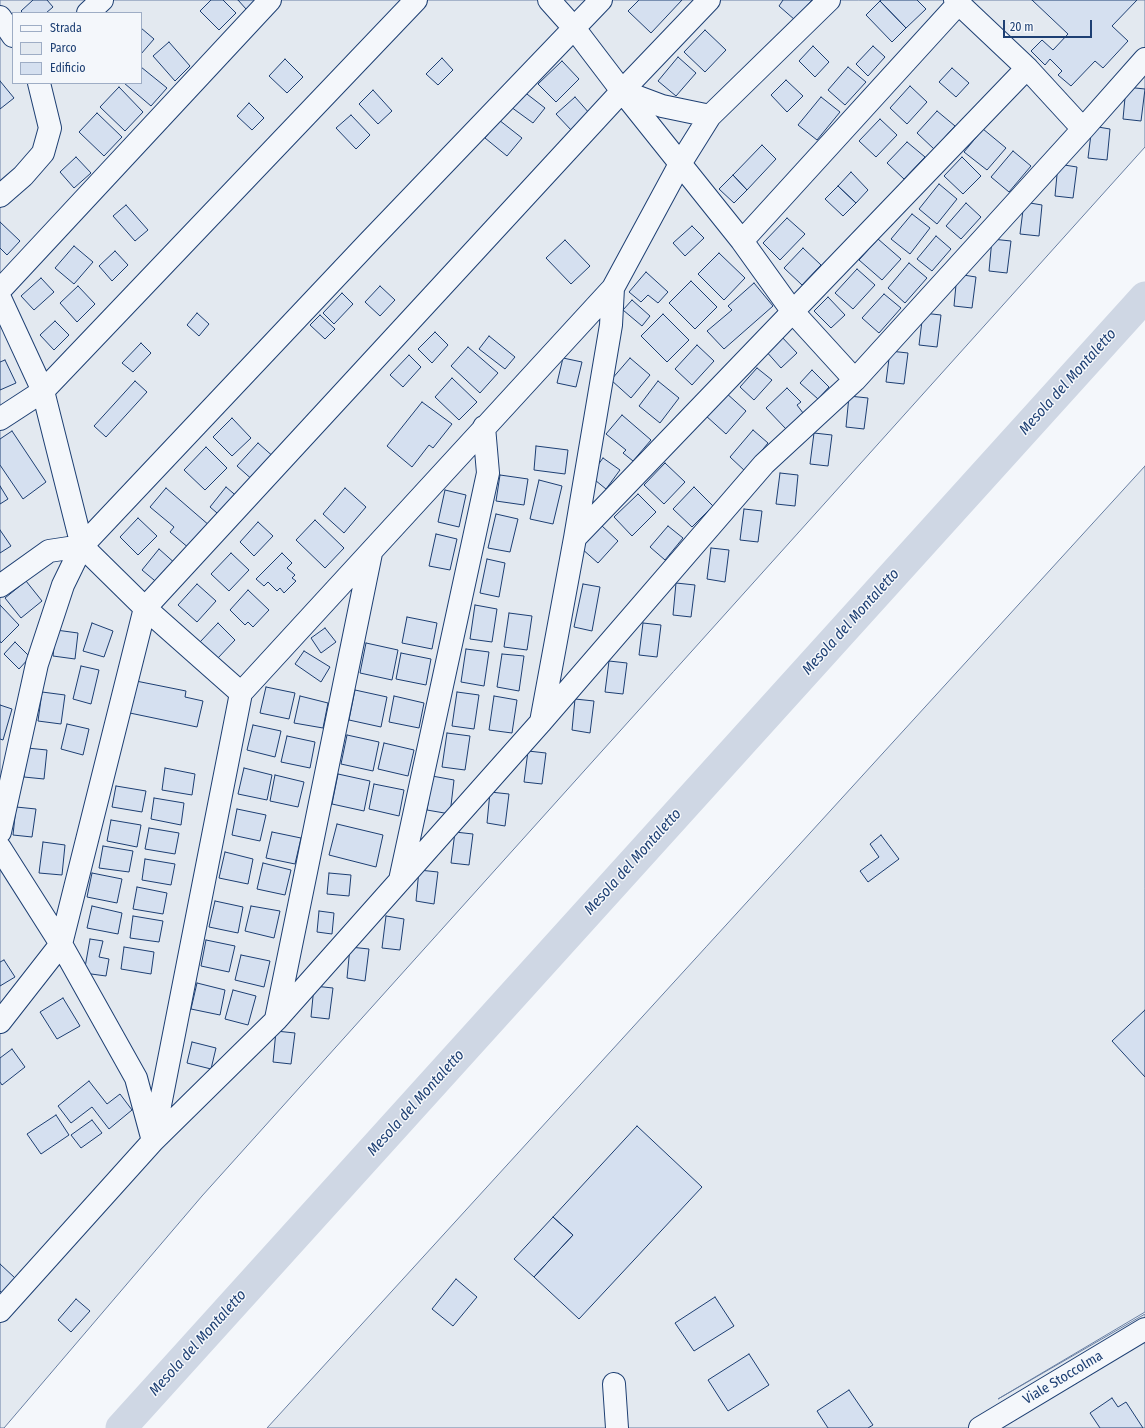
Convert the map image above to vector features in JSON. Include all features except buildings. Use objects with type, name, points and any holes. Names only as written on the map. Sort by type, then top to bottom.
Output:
[{"type":"street","points":[[89,12],[102,0]]},
{"type":"street","points":[[0,290],[270,0]]},
{"type":"street","points":[[0,419],[43,391],[416,0]]},
{"type":"street","points":[[549,0],[574,28],[622,91],[742,241],[793,312],[854,380]]},
{"type":"street","points":[[0,832],[37,664],[63,585],[82,546],[373,238],[601,0]]},
{"type":"street","points":[[0,1022],[61,944],[144,608],[622,91],[709,0]]},
{"type":"street","points":[[153,1141],[241,693],[613,288],[680,164],[710,116],[829,0]]},
{"type":"street","points":[[742,241],[956,2],[1026,68],[1083,129]]},
{"type":"street","points":[[0,17],[12,35]]},
{"type":"street","points":[[0,1310],[153,1141],[276,1020],[541,722],[764,464],[854,380],[1145,59]]},
{"type":"street","points":[[575,538],[1026,68]]},
{"type":"street","points":[[0,196],[44,153],[50,128],[39,84]]},
{"type":"street","points":[[622,91],[662,106],[710,116]]},
{"type":"street","points":[[541,722],[575,538],[611,325],[613,288]]},
{"type":"street","points":[[0,298],[43,391],[82,546],[144,608],[241,693]]},
{"type":"street","points":[[400,881],[488,473],[484,427]]},
{"type":"street","points":[[0,586],[49,551],[82,546]]},
{"type":"street","points":[[276,1020],[371,552]]},
{"type":"street","points":[[0,848],[61,944],[136,1078],[153,1141]]},
{"type":"street","name":"Viale Stoccolma","points":[[980,1428],[1145,1329]]},
{"type":"street","points":[[614,1384],[617,1428]]},
{"type":"green space","points":[[0,0],[1145,0],[1145,147],[202,1196],[4,1428],[0,1428]]},
{"type":"green space","points":[[1145,466],[1145,1312],[998,1399],[1145,1314],[1145,1428],[267,1428]]},
{"type":"waterway","name":"Mesola del Montaletto","points":[[121,1428],[1145,297]]}]
